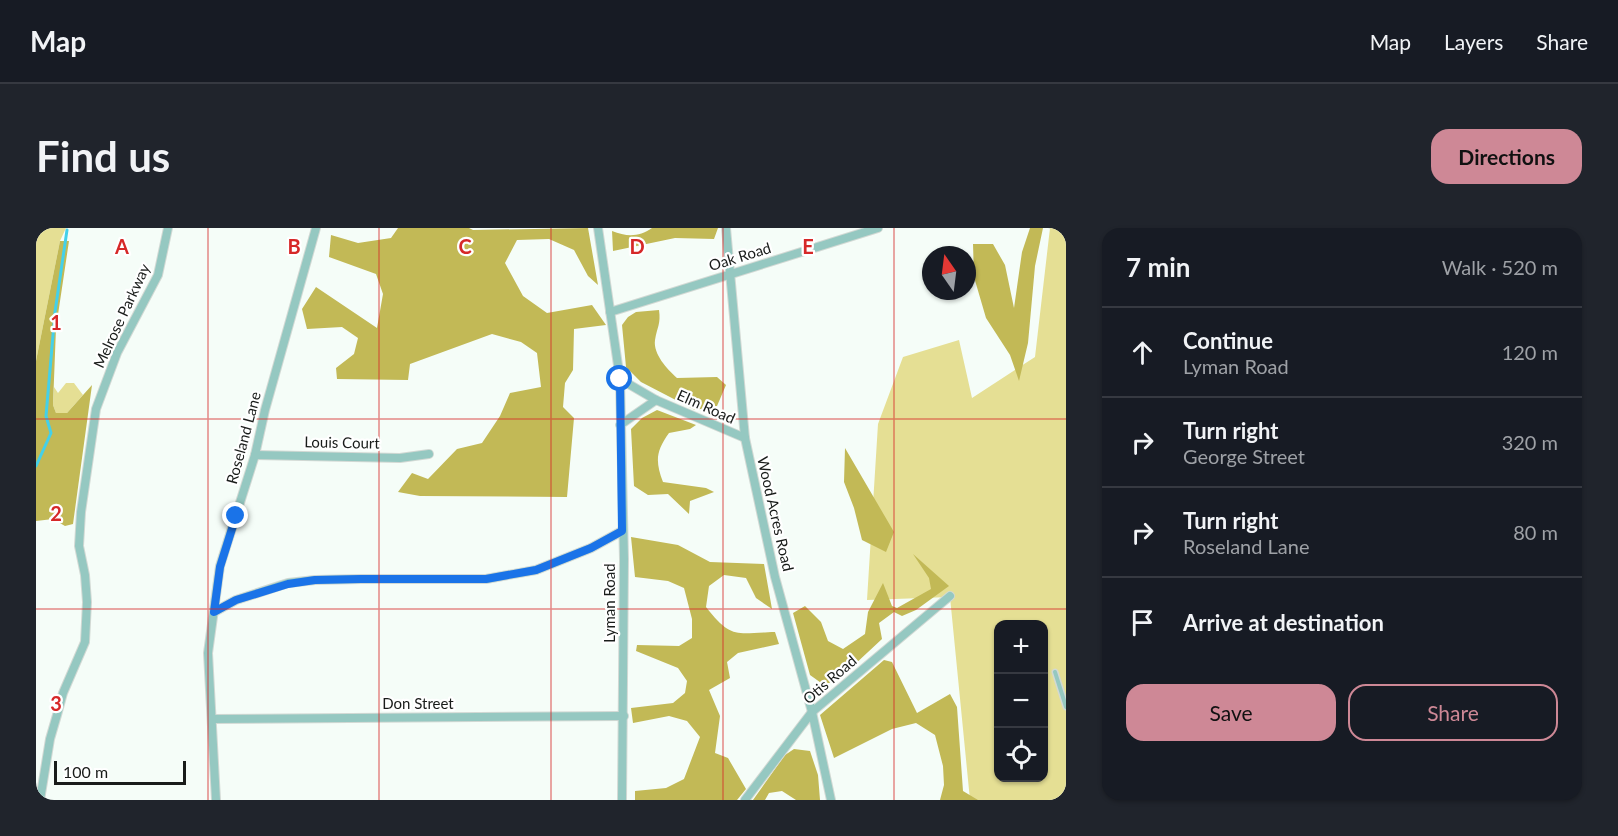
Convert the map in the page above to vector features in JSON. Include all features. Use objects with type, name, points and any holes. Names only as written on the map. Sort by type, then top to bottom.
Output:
[{"type":"street","name":"Melrose Parkway","points":[[40,800],[50,739],[63,693],[85,642],[87,602],[85,575],[79,546],[81,512],[96,409],[117,353],[158,275],[168,228]]},
{"type":"street","name":"Roseland Lane","points":[[216,800],[208,653],[220,567],[255,455],[265,410],[316,228]]},
{"type":"street","name":"Lyman Road","points":[[598,228],[620,379],[624,716],[622,800]]},
{"type":"street","name":"Wood Acres Road","points":[[726,228],[745,438],[772,566],[812,712],[831,800]]},
{"type":"street","name":"Oak Road","points":[[610,312],[878,228]]},
{"type":"street","name":"Elm Road","points":[[620,379],[656,400],[745,438]]},
{"type":"street","name":"Elm Road","points":[[620,425],[656,400]]},
{"type":"street","name":"Louis Court","points":[[255,455],[400,458],[429,454]]},
{"type":"street","points":[[214,612],[236,600],[288,584],[315,580],[486,579],[536,570],[591,548],[622,531]]},
{"type":"street","name":"Otis Road","points":[[745,800],[812,712],[950,596]]},
{"type":"street","name":"Don Street","points":[[212,719],[624,716]]},
{"type":"lane","points":[[1055,672],[1066,707]]},
{"type":"shaded area","points":[[36,228],[66,228],[60,241],[36,361]]},
{"type":"shaded area","points":[[398,228],[469,228],[473,230],[588,228],[598,285],[588,276],[574,250],[549,239],[517,240],[505,263],[523,296],[547,313],[592,305],[606,325],[574,329],[573,370],[565,383],[563,407],[574,418],[567,497],[420,496],[398,492],[412,473],[428,479],[457,449],[482,443],[500,416],[510,393],[541,387],[537,353],[521,342],[492,334],[410,364],[408,380],[337,379],[336,368],[354,354],[358,338],[342,327],[307,329],[302,309],[316,287],[377,328],[383,294],[376,274],[329,257],[331,235],[358,243],[391,238]]},
{"type":"shaded area","points":[[652,228],[718,228],[714,239],[675,238],[613,251],[612,231],[633,235]]},
{"type":"shaded area","points":[[1030,228],[1043,228],[1035,266],[1028,343],[1019,381],[1010,355],[986,318],[976,284],[976,246],[973,244],[993,244],[1005,265],[1014,308],[1022,252]]},
{"type":"shaded area","points":[[1050,228],[1066,228],[1066,800],[970,800],[950,597],[867,600],[878,424],[903,357],[959,340],[972,398],[1035,357]]},
{"type":"shaded area","points":[[60,241],[69,241],[56,328],[53,405],[56,413],[67,413],[92,385],[73,524],[65,526],[53,519],[36,521],[36,361]]},
{"type":"shaded area","points":[[659,310],[655,345],[662,361],[677,378],[717,377],[726,385],[717,406],[695,410],[641,382],[626,367],[622,325],[636,312]]},
{"type":"shaded area","points":[[66,383],[74,383],[83,395],[67,413],[56,413],[53,405],[54,387],[58,393]]},
{"type":"shaded area","points":[[657,410],[696,425],[690,429],[669,433],[661,445],[658,456],[663,482],[706,488],[714,492],[690,501],[689,514],[668,494],[648,495],[634,486],[631,429],[642,418]]},
{"type":"shaded area","points":[[845,448],[894,532],[886,552],[862,540],[854,508],[844,482]]},
{"type":"shaded area","points":[[631,537],[678,545],[710,562],[764,564],[772,609],[756,598],[746,578],[724,575],[709,586],[706,607],[729,630],[743,633],[775,632],[779,644],[738,653],[727,662],[730,678],[709,690],[720,716],[715,753],[728,758],[746,789],[737,800],[635,800],[635,791],[666,788],[684,779],[700,737],[687,721],[669,716],[633,723],[631,708],[673,703],[685,693],[687,681],[678,668],[636,651],[637,645],[679,646],[692,638],[692,619],[684,588],[668,581],[635,577]]},
{"type":"shaded area","points":[[913,554],[949,586],[916,610],[902,616],[894,612],[879,623],[882,639],[839,679],[824,685],[810,675],[793,613],[805,606],[821,622],[828,641],[843,649],[865,634],[868,612],[883,583],[892,606],[897,608],[931,589],[929,578]]},
{"type":"shaded area","points":[[884,660],[892,662],[917,713],[950,694],[957,707],[963,791],[978,800],[940,800],[944,785],[943,766],[935,735],[916,723],[892,729],[834,758],[820,715]]},
{"type":"shaded area","points":[[794,749],[810,751],[818,775],[820,800],[796,800],[782,791],[769,793],[765,800],[753,800],[785,755]]},
{"type":"waterway","points":[[36,466],[51,433],[46,416],[55,312],[67,230]]},
{"type":"route","points":[[236,516],[220,567],[214,612],[236,600],[266,589],[315,580],[486,579],[536,570],[591,548],[622,531],[620,379]]}]
